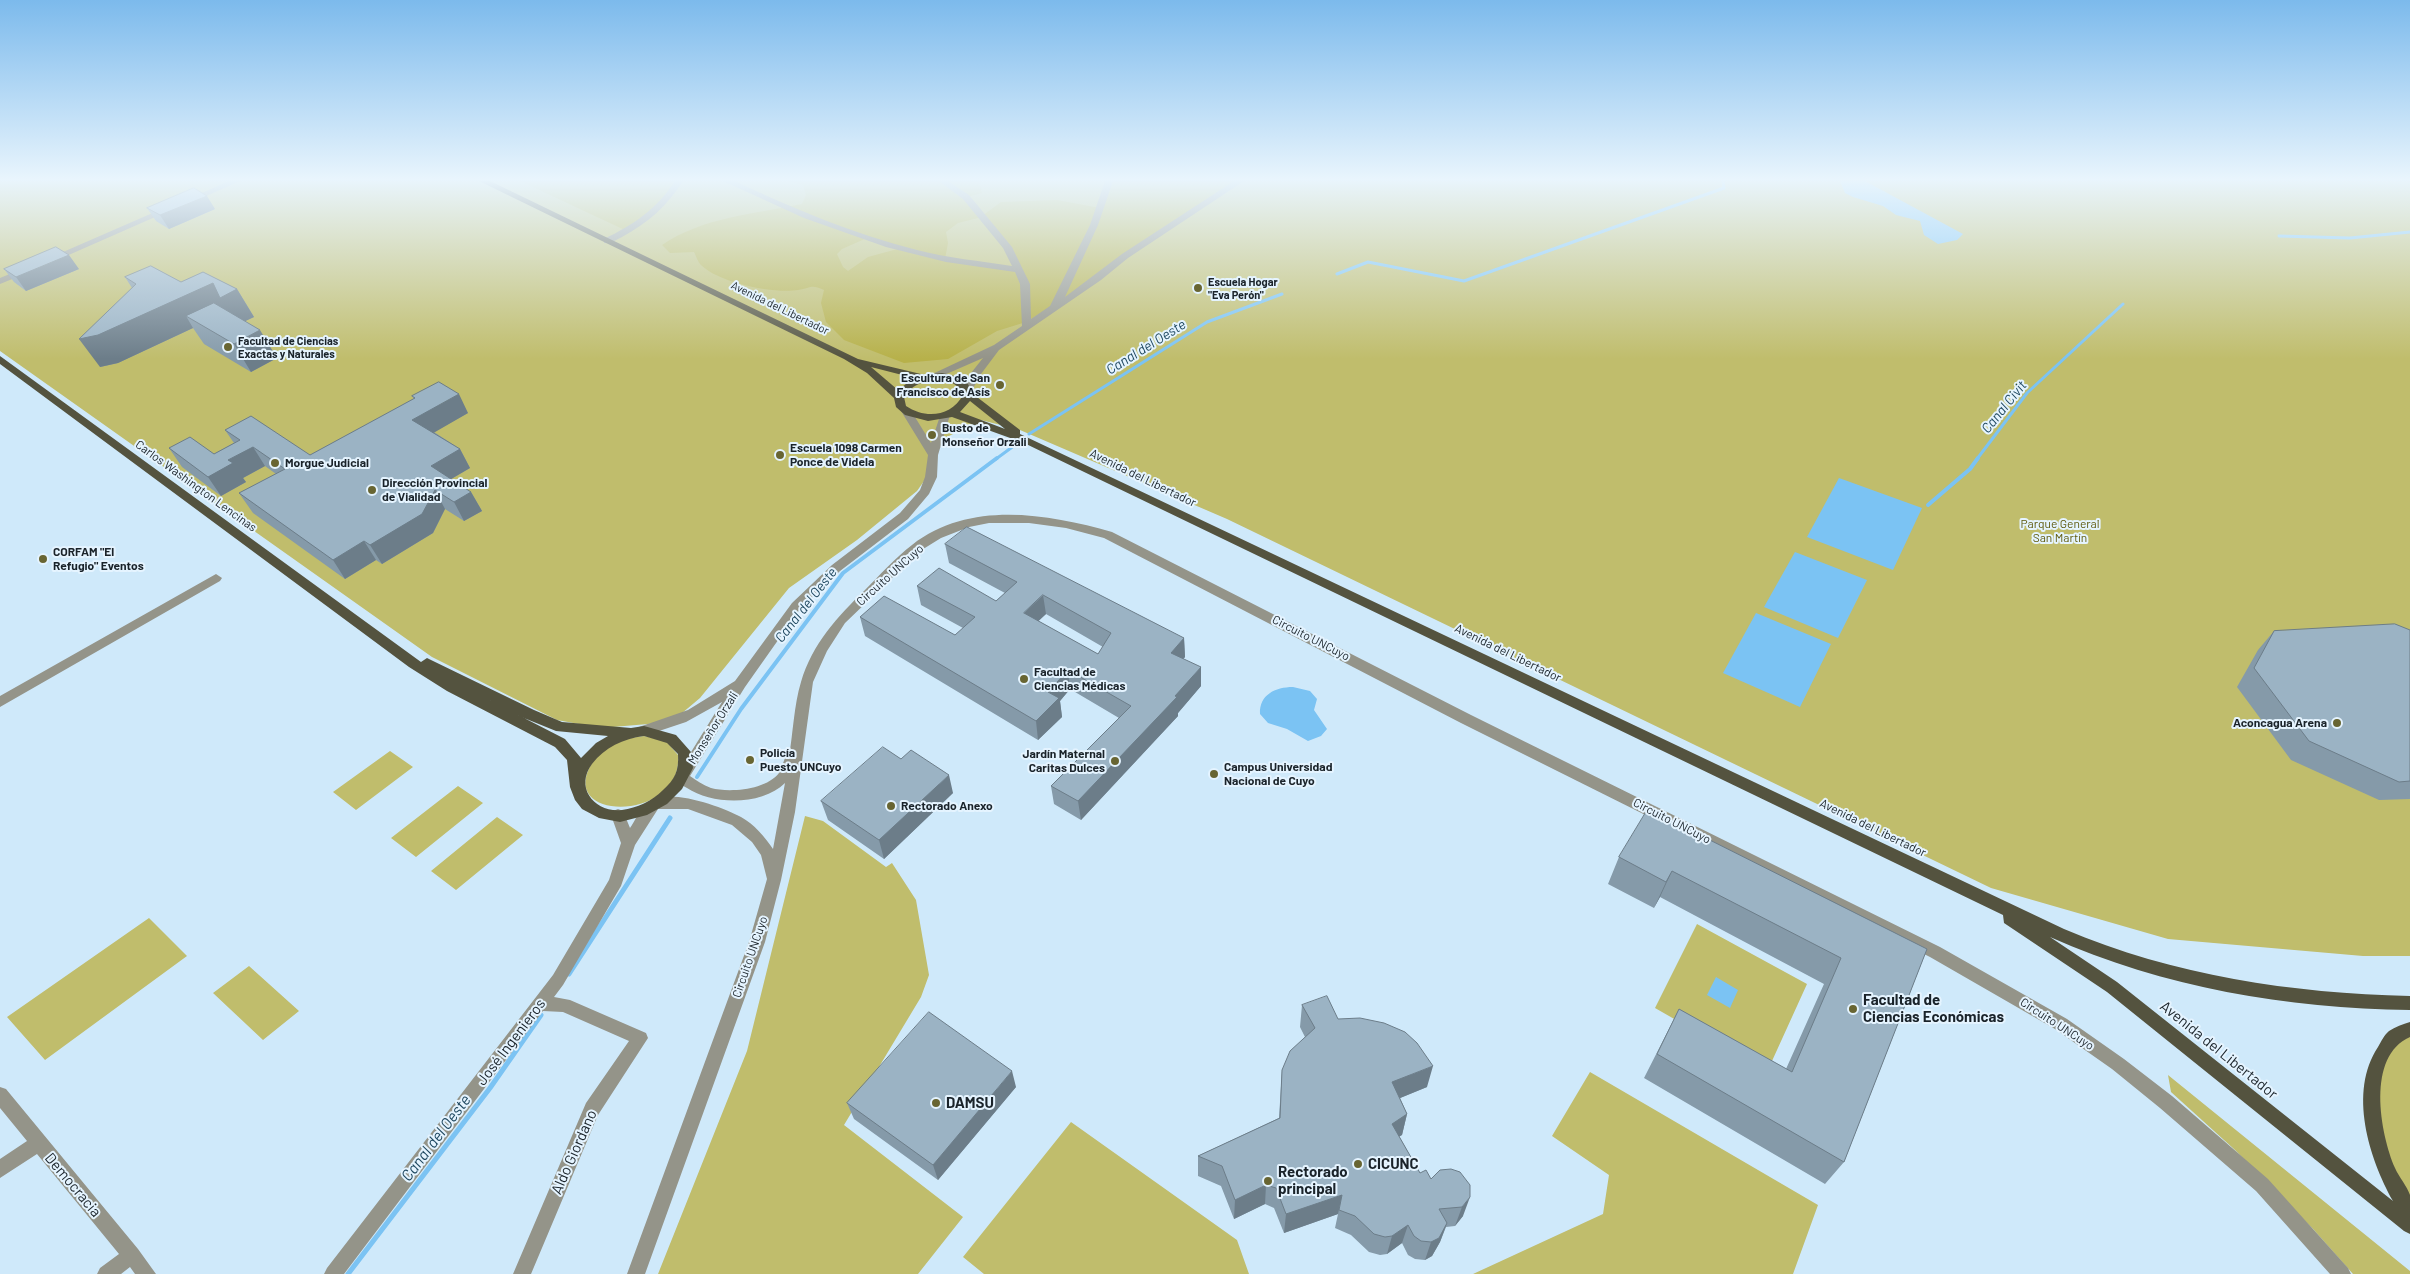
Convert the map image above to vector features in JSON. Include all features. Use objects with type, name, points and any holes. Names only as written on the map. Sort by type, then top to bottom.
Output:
[{"type":"main road","name":"Avenida del Libertador","points":[[607,241],[848,357],[871,371],[899,397]]},
{"type":"main road","name":"Avenida del Libertador","points":[[848,357],[927,377]]},
{"type":"main road","name":"Carlos Washington Lencinas","points":[[0,359],[376,635],[452,688],[560,743],[574,758],[577,787]]},
{"type":"main road","points":[[927,377],[953,378],[961,382],[968,392],[960,408],[948,414],[926,418],[906,412],[899,402],[899,397],[904,389],[912,382],[927,377]]},
{"type":"main road","name":"Avenida del Libertador","points":[[968,392],[1028,441]]},
{"type":"main road","name":"Avenida del Libertador","points":[[948,414],[1028,441],[1974,895],[2086,945],[2192,980],[2275,996],[2372,1003],[2410,1003]]},
{"type":"main road","name":"Carlos Washington Lencinas","points":[[376,635],[490,695],[561,727],[638,732]]},
{"type":"main road","points":[[638,732],[664,733],[679,742],[686,756],[684,775],[676,787],[655,804],[636,812],[618,815],[602,813],[589,808],[580,798],[577,787],[580,770],[592,753],[610,740],[638,732]]},
{"type":"main road","name":"Avenida del Libertador","points":[[1974,895],[2112,987],[2410,1225]]},
{"type":"main road","points":[[2410,1029],[2394,1037],[2379,1059],[2373,1084],[2375,1126],[2379,1148],[2399,1196],[2410,1211]]},
{"type":"street","points":[[46,262],[96,240]]},
{"type":"street","points":[[876,240],[945,259],[1018,270]]},
{"type":"street","points":[[1002,240],[1007,247],[1025,284],[1027,328]]},
{"type":"street","points":[[1054,308],[1087,240]]},
{"type":"street","points":[[927,377],[964,364],[998,347],[1149,240]]},
{"type":"street","points":[[0,281],[37,266]]},
{"type":"street","points":[[968,392],[976,373],[998,347]]},
{"type":"street","points":[[906,412],[933,455]]},
{"type":"street","name":"Monseñor Orzali","points":[[684,775],[740,684],[796,606],[836,568],[904,516],[925,491],[931,477],[933,455],[948,414]]},
{"type":"street","name":"Circuito UNCuyo","points":[[636,1274],[757,942],[774,880],[788,812],[806,682],[821,650],[841,620],[916,548],[937,535],[966,524],[989,519],[1038,520],[1066,524],[1108,534],[1466,719],[1935,952],[2061,1024],[2118,1064],[2166,1102],[2262,1185],[2342,1274]]},
{"type":"street","points":[[0,702],[216,578]]},
{"type":"street","name":"Monseñor Orzali","points":[[638,732],[673,724],[701,710],[740,684]]},
{"type":"street","points":[[684,775],[706,792],[728,797],[754,792],[783,777],[796,750]]},
{"type":"street","points":[[655,804],[688,803],[736,821],[757,838],[768,853],[774,880]]},
{"type":"street","name":"José Ingenieros","points":[[332,1274],[558,980],[616,882],[628,843],[655,804]]},
{"type":"street","points":[[618,815],[628,843]]},
{"type":"street","name":"Aldo Giordano","points":[[522,1274],[592,1109],[640,1038],[564,1005],[540,1004]]},
{"type":"street","name":"Democracia","points":[[0,1095],[147,1274]]},
{"type":"street","points":[[0,1169],[38,1143]]},
{"type":"street","points":[[106,1274],[132,1255]]},
{"type":"green space","name":"Parque General San Martín","points":[[0,240],[2410,240],[2410,956],[2363,956],[2168,939],[1991,888],[1227,519],[1020,430],[981,420],[943,439],[931,458],[929,474],[917,491],[857,540],[789,588],[700,698],[675,719],[648,724],[601,728],[557,720],[432,657],[0,351]]},
{"type":"green space","points":[[644,736],[666,741],[678,755],[675,777],[662,793],[644,803],[623,807],[605,805],[591,796],[585,783],[596,757],[608,747],[629,739]]},
{"type":"green space","points":[[390,751],[413,767],[356,810],[333,792]]},
{"type":"green space","points":[[458,786],[483,803],[416,857],[391,838]]},
{"type":"green space","points":[[805,816],[823,821],[886,867],[892,863],[916,900],[929,975],[921,997],[844,1125],[963,1217],[918,1274],[658,1274],[747,1051]]},
{"type":"green space","points":[[497,817],[523,835],[456,890],[431,871]]},
{"type":"green space","points":[[149,918],[187,956],[45,1060],[7,1017]]},
{"type":"green space","points":[[1697,924],[1807,984],[1767,1072],[1655,1008]]},
{"type":"green space","points":[[249,966],[299,1011],[263,1040],[213,993]]},
{"type":"green space","points":[[2410,1029],[2410,1211],[2379,1148],[2379,1059]]},
{"type":"green space","points":[[1590,1072],[1818,1205],[1793,1274],[1473,1274],[1603,1214],[1609,1175],[1552,1136]]},
{"type":"green space","points":[[2168,1075],[2410,1271],[2410,1274],[2353,1274],[2313,1229],[2235,1150],[2171,1092]]},
{"type":"green space","points":[[1071,1122],[1237,1240],[1249,1274],[984,1274],[963,1257]]},
{"type":"shaded area","points":[[670,240],[861,240],[842,249],[837,254],[843,267],[848,271],[868,257],[901,248],[875,240],[948,240],[945,259],[1018,269],[998,240],[1153,240],[1098,278],[1026,322],[997,331],[948,359],[904,363],[844,340],[826,322],[821,303],[824,290],[820,288],[813,287],[788,291],[747,286],[720,277],[709,271],[700,264],[694,252],[670,253],[662,245]]},
{"type":"water","points":[[1932,240],[1955,240],[1938,244]]},
{"type":"water","points":[[1839,478],[1922,508],[1893,570],[1807,537]]},
{"type":"water","points":[[1795,552],[1867,580],[1838,638],[1764,607]]},
{"type":"water","points":[[1756,613],[1831,644],[1800,707],[1723,673]]},
{"type":"water","points":[[1286,687],[1310,691],[1317,699],[1314,710],[1327,729],[1321,736],[1308,741],[1287,729],[1268,723],[1260,714],[1262,702],[1269,693]]},
{"type":"water","points":[[1716,977],[1738,990],[1730,1008],[1707,995]]},
{"type":"building","points":[[56,247],[69,255],[16,277],[4,269]]},
{"type":"building","points":[[151,266],[181,282],[203,272],[237,289],[220,298],[213,283],[98,335],[79,339],[136,284],[125,277]]},
{"type":"building","points":[[214,303],[260,330],[234,344],[186,316]]},
{"type":"building","points":[[439,382],[459,394],[412,420],[460,449],[431,466],[471,492],[454,502],[435,490],[422,514],[370,545],[364,541],[333,560],[239,493],[285,469],[253,447],[228,460],[233,463],[208,477],[169,448],[190,437],[214,454],[240,440],[225,430],[251,416],[310,455],[415,398],[412,396]]},
{"type":"building","name":"Facultad de Ciencias Médicas","points":[[967,527],[1184,638],[1171,653],[1201,667],[1175,696],[1177,697],[1078,801],[1051,786],[1131,706],[1068,670],[1048,692],[1059,698],[1036,721],[860,617],[884,596],[955,635],[975,617],[917,586],[939,568],[996,601],[1017,582],[945,544]],"holes":[[[1043,595],[1111,633],[1098,654],[1024,613]]]},
{"type":"building","name":"Aconcagua Arena","points":[[2395,624],[2410,630],[2410,781],[2399,782],[2309,741],[2254,668],[2274,631]]},
{"type":"building","name":"Rectorado Anexo","points":[[883,747],[901,759],[911,750],[949,775],[879,840],[821,801]]},
{"type":"building","points":[[1648,809],[1927,949],[1844,1162],[1657,1054],[1679,1009],[1792,1072],[1841,958],[1672,871],[1666,882],[1619,857]]},
{"type":"building","points":[[1327,996],[1338,1019],[1360,1018],[1384,1023],[1405,1032],[1417,1043],[1433,1066],[1392,1082],[1407,1114],[1392,1124],[1420,1173],[1426,1170],[1431,1179],[1440,1170],[1451,1169],[1460,1172],[1470,1185],[1470,1197],[1462,1207],[1439,1209],[1447,1223],[1439,1238],[1431,1242],[1421,1241],[1414,1236],[1408,1225],[1392,1236],[1385,1237],[1374,1234],[1355,1216],[1339,1210],[1342,1195],[1286,1214],[1276,1188],[1266,1185],[1235,1200],[1222,1166],[1198,1156],[1280,1118],[1282,1070],[1290,1051],[1315,1028],[1302,1005]]},
{"type":"building","name":"DAMSU","points":[[929,1012],[1012,1071],[933,1165],[847,1103]]},
{"type":"waterway","name":"Canal del Oeste","points":[[1337,274],[1368,262],[1464,281],[1577,240]]},
{"type":"waterway","name":"Canal del Oeste","points":[[1029,434],[1207,322],[1282,294]]},
{"type":"waterway","name":"Canal Civit","points":[[1977,459],[2027,393],[2123,304]]},
{"type":"waterway","name":"Canal del Oeste","points":[[996,459],[1015,445]]},
{"type":"waterway","name":"Canal del Oeste","points":[[697,777],[741,709],[843,573],[997,458]]},
{"type":"waterway","name":"Canal Civit","points":[[1928,505],[1970,469],[1978,458]]},
{"type":"waterway","points":[[569,974],[670,818]]},
{"type":"waterway","name":"Canal del Oeste","points":[[348,1274],[490,1088],[541,1015]]},
{"type":"place","name":"Escuela Hogar \"Eva Perón\"","points":[[1198,288]]},
{"type":"place","name":"Facultad de Ciencias Exactas y Naturales","points":[[228,347]]},
{"type":"place","name":"Escultura de San Francisco de Asís","points":[[1000,385]]},
{"type":"place","name":"Busto de Monseñor Orzali","points":[[932,435]]},
{"type":"place","name":"Escuela 1098 Carmen Ponce de Videla","points":[[780,455]]},
{"type":"place","name":"Morgue Judicial","points":[[275,463]]},
{"type":"place","name":"Dirección Provincial de Vialidad","points":[[372,490]]},
{"type":"place","name":"CORFAM \"El Refugio\" Eventos","points":[[43,559]]},
{"type":"place","name":"Facultad de Ciencias Médicas","points":[[1024,679]]},
{"type":"place","name":"Aconcagua Arena","points":[[2337,723]]},
{"type":"place","name":"Policía Puesto UNCuyo","points":[[750,760]]},
{"type":"place","name":"Jardín Maternal Caritas Dulces","points":[[1115,761]]},
{"type":"place","name":"Campus Universidad Nacional de Cuyo","points":[[1214,774]]},
{"type":"place","name":"Rectorado Anexo","points":[[891,806]]},
{"type":"place","name":"Facultad de Ciencias Económicas","points":[[1853,1009]]},
{"type":"place","name":"DAMSU","points":[[936,1103]]},
{"type":"place","name":"CICUNC","points":[[1358,1164]]},
{"type":"place","name":"Rectorado principal","points":[[1268,1181]]}]
